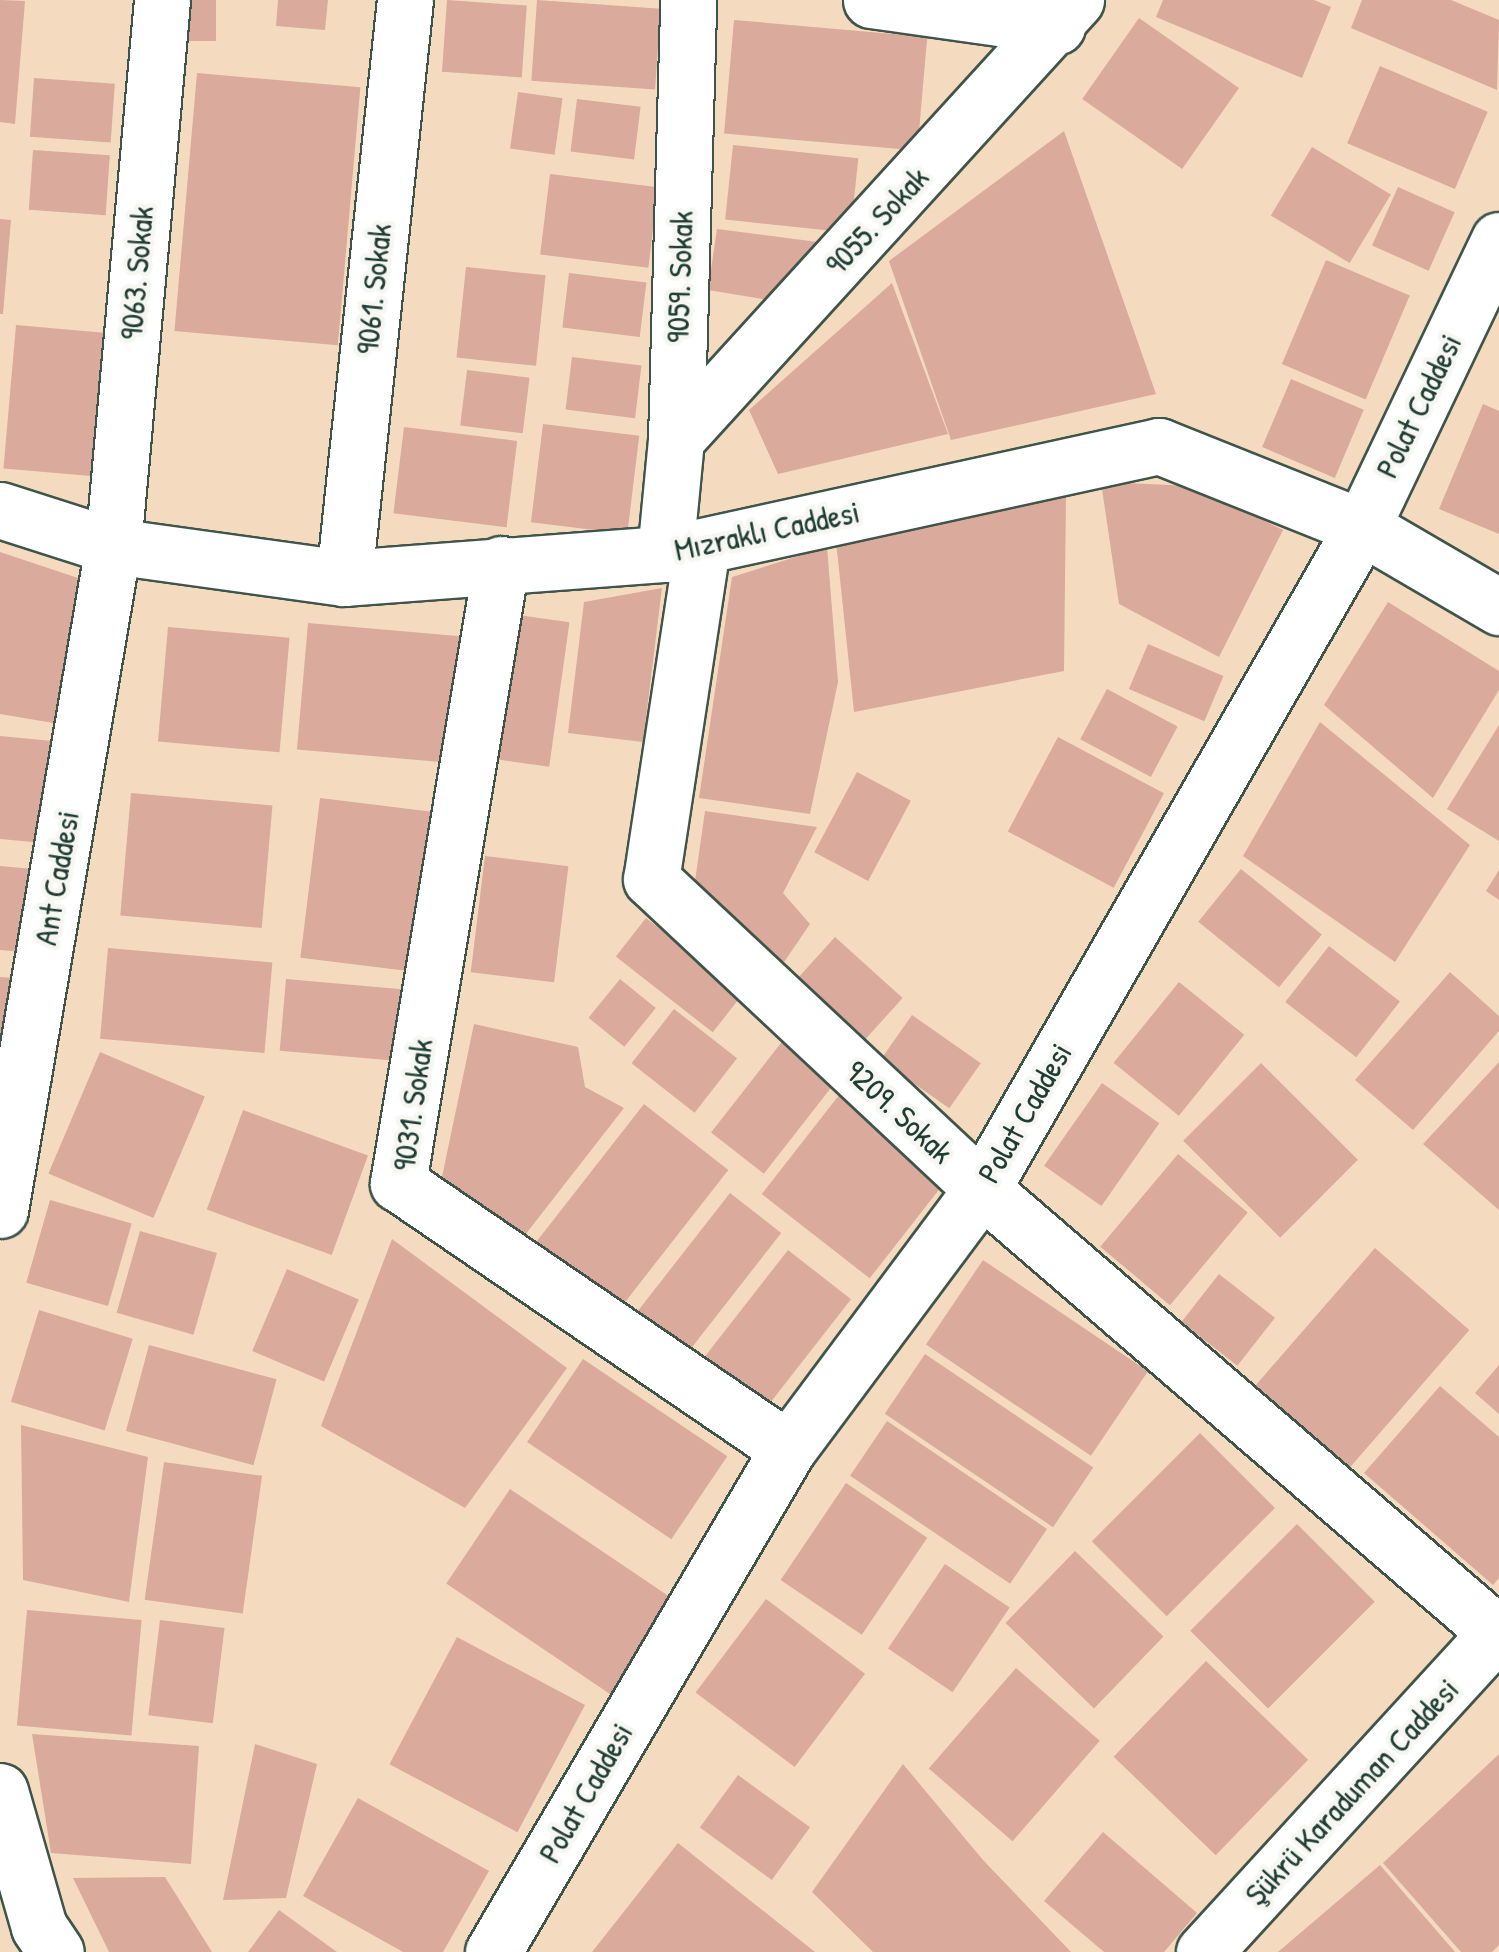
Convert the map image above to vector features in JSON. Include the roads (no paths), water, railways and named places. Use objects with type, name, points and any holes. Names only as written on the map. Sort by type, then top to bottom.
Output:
[{"type":"street","name":"9063. Sokak","points":[[113,546],[162,0]]},
{"type":"street","name":"9061. Sokak","points":[[344,578],[405,0]]},
{"type":"street","name":"9059. Sokak","points":[[684,550],[676,439],[688,0]]},
{"type":"street","points":[[871,0],[1066,13]]},
{"type":"street","name":"9055. Sokak","points":[[676,439],[1066,13]]},
{"type":"street","name":"Polat Caddesi","points":[[492,1952],[788,1449],[982,1189],[1362,527],[1499,240]]},
{"type":"street","name":"Mızraklı Caddesi","points":[[0,510],[113,546],[344,578],[684,550],[1159,446],[1362,527],[1499,607]]},
{"type":"street","name":"Ant Caddesi","points":[[0,1210],[113,546]]},
{"type":"street","name":"9209. Sokak","points":[[684,550],[651,879],[982,1189],[1498,1633]]},
{"type":"street","name":"9031. Sokak","points":[[502,564],[398,1182],[788,1449]]},
{"type":"street","name":"Şükrü Karaduman Caddesi","points":[[1204,1952],[1498,1633]]},
{"type":"street","points":[[0,1791],[31,1929]]}]
